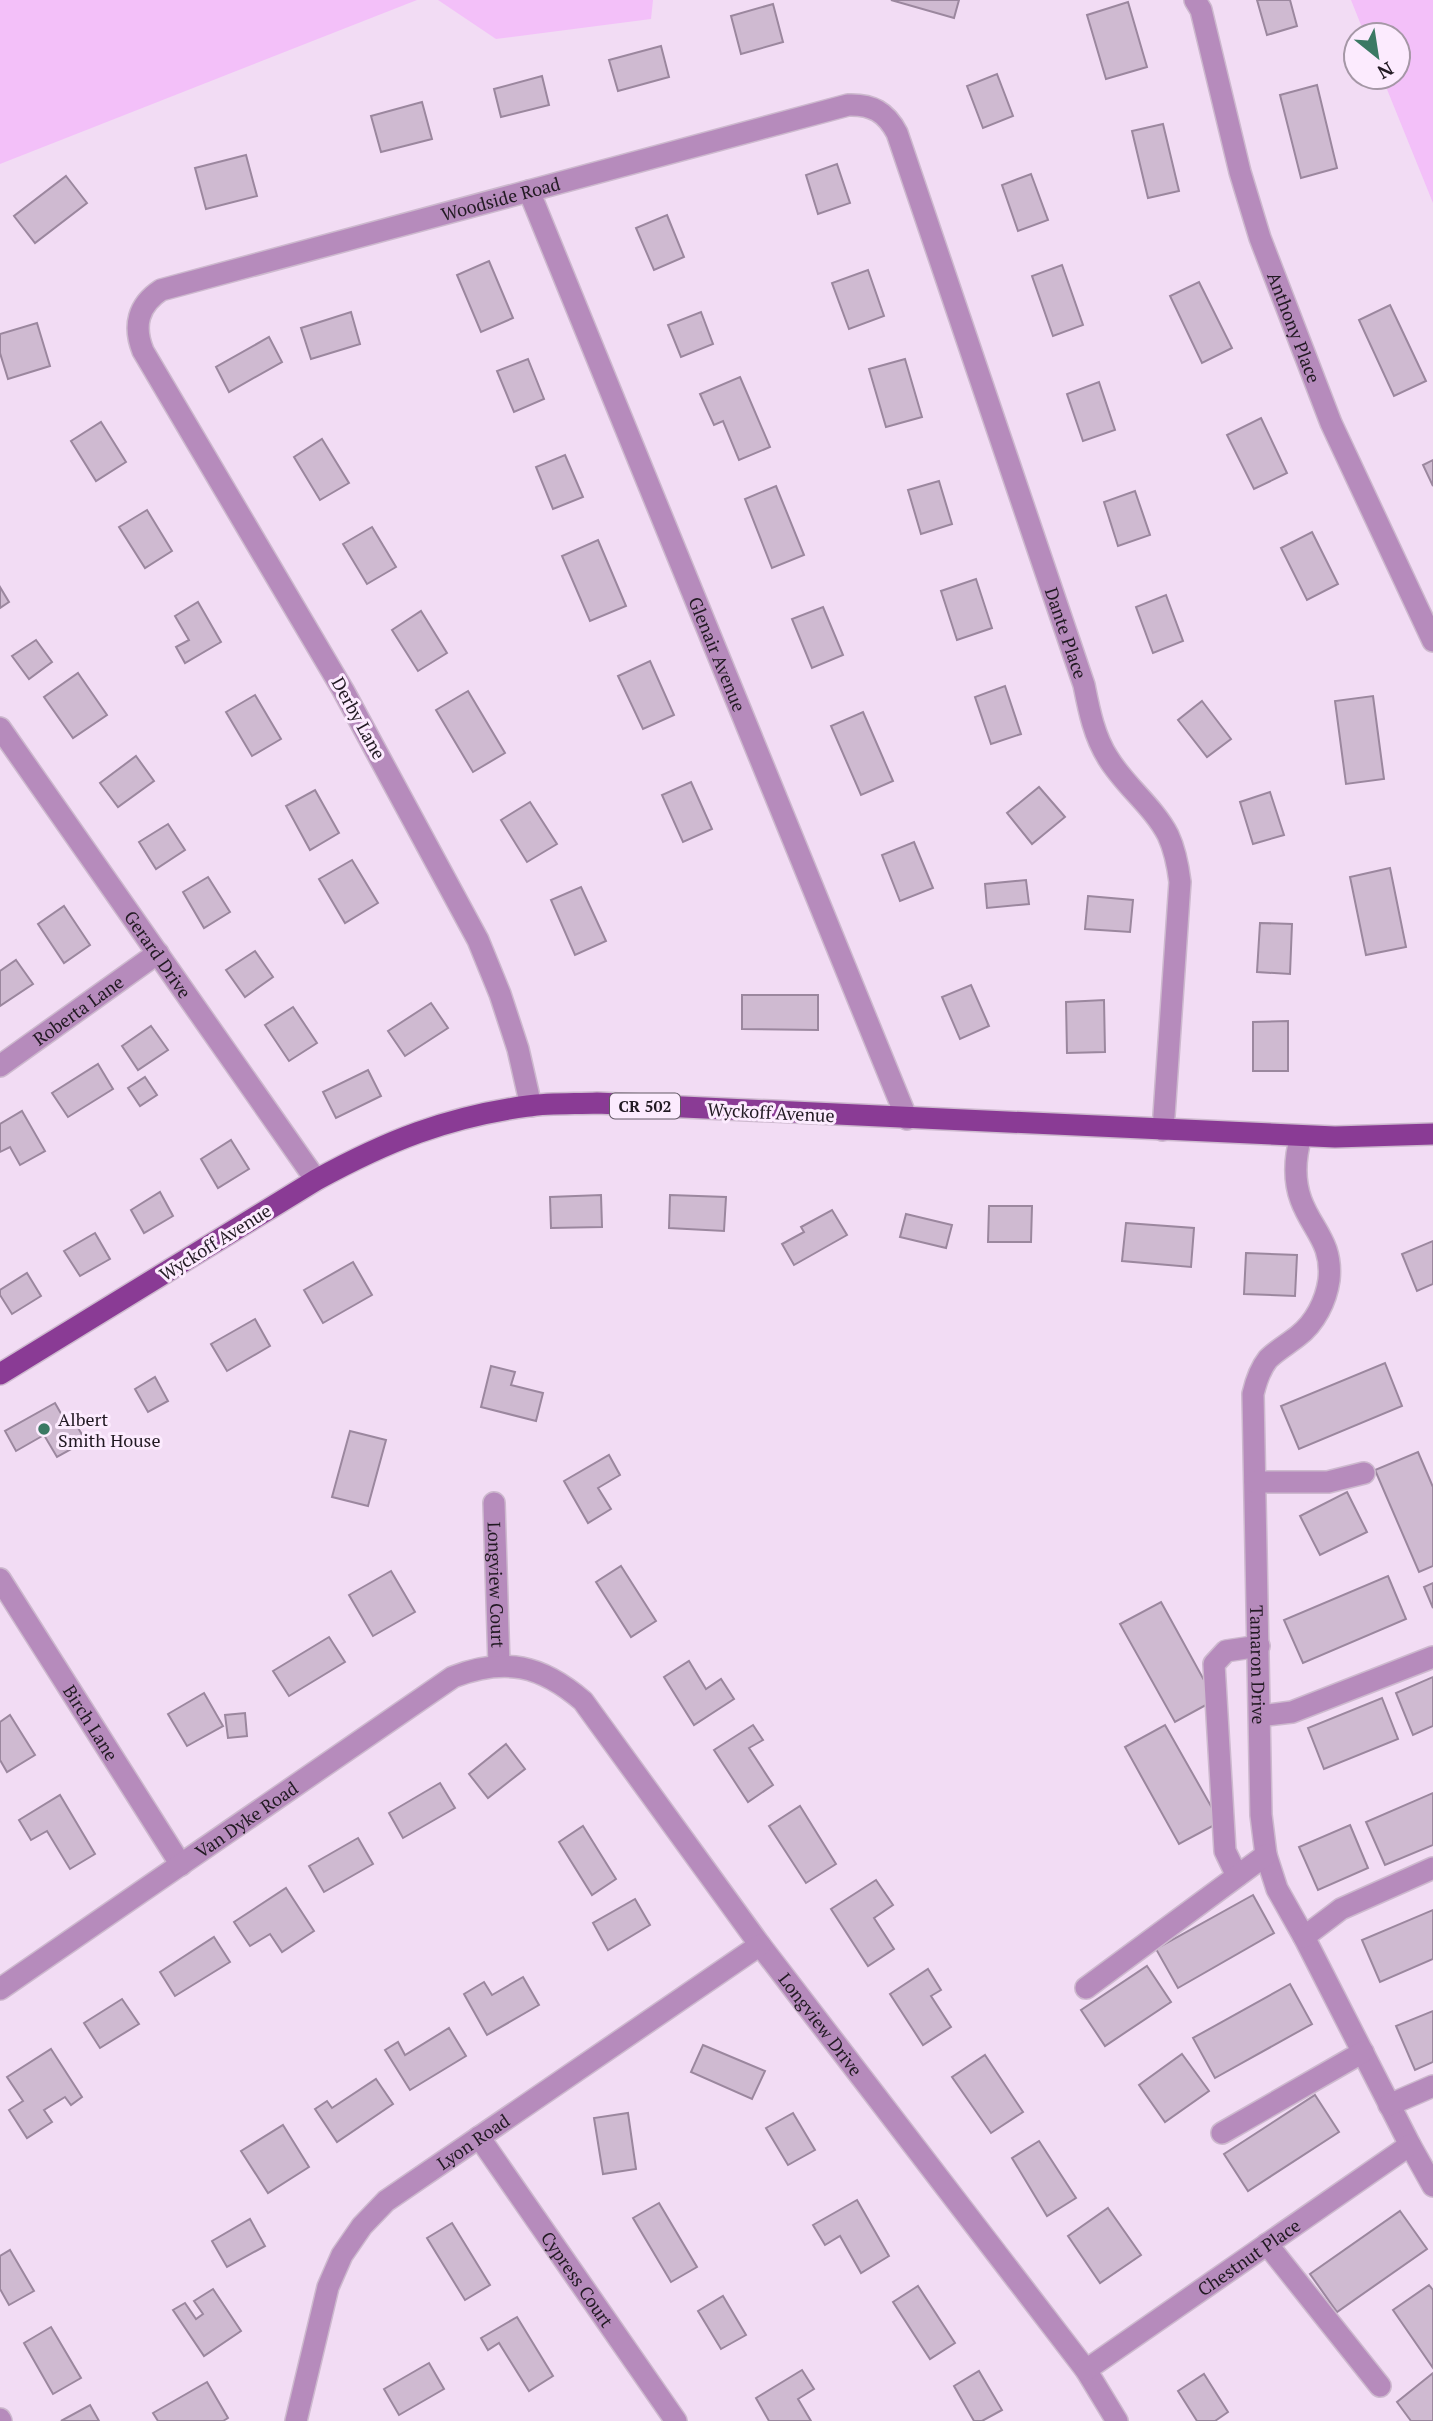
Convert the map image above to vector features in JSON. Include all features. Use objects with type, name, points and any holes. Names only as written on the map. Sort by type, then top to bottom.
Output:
[{"type":"main road","name":"Wyckoff Avenue","points":[[0,1374],[316,1180],[370,1151],[420,1130],[472,1116],[531,1106],[597,1103],[1301,1136],[1433,1134]]},
{"type":"street","name":"Anthony Place","points":[[1195,0],[1201,10],[1240,172],[1260,238],[1331,423],[1433,641]]},
{"type":"street","name":"Woodside Road","points":[[143,351],[138,339],[137,324],[141,310],[150,298],[162,290],[848,105],[863,104],[878,110],[890,120],[897,133]]},
{"type":"street","name":"Dante Place","points":[[897,133],[1084,685],[1092,723],[1106,755],[1123,781],[1152,812],[1167,834],[1176,856],[1180,882],[1163,1130]]},
{"type":"street","name":"Glenair Avenue","points":[[529,191],[907,1119]]},
{"type":"street","name":"Derby Lane","points":[[143,351],[337,678],[478,940],[500,993],[518,1049],[531,1106]]},
{"type":"street","name":"Gerard Drive","points":[[0,728],[316,1180]]},
{"type":"street","name":"Roberta Lane","points":[[0,1066],[158,953]]},
{"type":"street","name":"Tamaron Drive","points":[[1301,1136],[1296,1156],[1296,1179],[1301,1201],[1322,1238],[1328,1258],[1329,1280],[1324,1299],[1314,1319],[1267,1361],[1257,1377],[1253,1394],[1261,1815],[1266,1855],[1277,1889],[1433,2186]]},
{"type":"street","points":[[1255,1482],[1328,1482],[1364,1473]]},
{"type":"street","name":"Longview Court","points":[[494,1503],[499,1665]]},
{"type":"street","name":"Birch Lane","points":[[0,1579],[181,1865]]},
{"type":"street","points":[[1237,1876],[1225,1851],[1214,1664],[1226,1651],[1259,1646]]},
{"type":"street","points":[[1260,1716],[1292,1712],[1433,1657]]},
{"type":"street","name":"Van Dyke Road","points":[[0,1989],[436,1688],[453,1677],[476,1668],[499,1665]]},
{"type":"street","name":"Longview Drive","points":[[499,1665],[543,1673],[563,1684],[583,1701],[760,1945],[1086,2370],[1117,2421]]},
{"type":"street","points":[[1086,1988],[1266,1855]]},
{"type":"street","points":[[1304,1937],[1342,1909],[1433,1868]]},
{"type":"street","name":"Lyon Road","points":[[296,2421],[328,2287],[342,2255],[362,2226],[386,2202],[760,1945]]},
{"type":"street","points":[[1222,2133],[1363,2052]]},
{"type":"street","points":[[1389,2105],[1433,2086]]},
{"type":"street","name":"Cypress Court","points":[[479,2137],[676,2421]]},
{"type":"street","name":"Chestnut Place","points":[[1086,2370],[1410,2145]]},
{"type":"street","points":[[1267,2244],[1380,2386]]},
{"type":"shaded area","points":[[0,0],[417,0],[0,164]]},
{"type":"shaded area","points":[[438,0],[653,0],[651,19],[496,39]]},
{"type":"shaded area","points":[[1351,0],[1433,0],[1433,203],[1388,91],[1412,91],[1412,21],[1359,21]]},
{"type":"building","points":[[891,0],[959,0],[954,18]]},
{"type":"building","points":[[1257,0],[1290,0],[1297,26],[1267,35]]},
{"type":"building","points":[[1128,2],[1147,67],[1106,79],[1087,15]]},
{"type":"building","points":[[773,4],[783,42],[741,54],[731,16]]},
{"type":"building","points":[[661,46],[669,77],[618,91],[609,60]]},
{"type":"building","points":[[997,74],[1013,116],[983,128],[967,86]]},
{"type":"building","points":[[542,76],[549,105],[501,117],[494,89]]},
{"type":"building","points":[[1317,85],[1337,168],[1301,178],[1280,95]]},
{"type":"building","points":[[422,102],[432,139],[381,152],[371,116]]},
{"type":"building","points":[[1163,124],[1179,191],[1148,198],[1132,131]]},
{"type":"building","points":[[246,155],[257,196],[206,209],[195,168]]},
{"type":"building","points":[[837,164],[850,203],[818,214],[806,175]]},
{"type":"building","points":[[1031,174],[1048,220],[1018,231],[1002,185]]},
{"type":"building","points":[[66,176],[87,203],[35,243],[14,216]]},
{"type":"building","points":[[667,215],[684,257],[654,270],[636,228]]},
{"type":"building","points":[[489,261],[513,318],[481,332],[457,275]]},
{"type":"building","points":[[1062,265],[1083,325],[1053,336],[1032,276]]},
{"type":"building","points":[[868,270],[884,316],[849,329],[832,283]]},
{"type":"building","points":[[1199,282],[1232,348],[1202,363],[1170,296]]},
{"type":"building","points":[[1390,305],[1426,381],[1394,396],[1359,320]]},
{"type":"building","points":[[351,312],[360,344],[311,359],[301,328]]},
{"type":"building","points":[[701,312],[713,344],[681,357],[668,325]]},
{"type":"building","points":[[37,323],[50,366],[8,379],[0,353],[0,334]]},
{"type":"building","points":[[269,337],[282,362],[229,392],[216,367]]},
{"type":"building","points":[[528,359],[544,399],[514,412],[497,371]]},
{"type":"building","points":[[905,359],[922,417],[886,427],[869,369]]},
{"type":"building","points":[[740,377],[770,447],[739,460],[723,421],[714,425],[700,394]]},
{"type":"building","points":[[1099,382],[1115,430],[1083,441],[1067,394]]},
{"type":"building","points":[[1261,418],[1287,473],[1254,489],[1227,435]]},
{"type":"building","points":[[101,422],[126,462],[96,481],[71,441]]},
{"type":"building","points":[[322,439],[349,483],[320,500],[294,457]]},
{"type":"building","points":[[565,455],[583,497],[553,509],[536,467]]},
{"type":"building","points":[[1433,460],[1433,486],[1423,465]]},
{"type":"building","points":[[939,481],[952,524],[921,534],[908,490]]},
{"type":"building","points":[[776,486],[804,555],[772,568],[745,499]]},
{"type":"building","points":[[1135,491],[1150,535],[1118,546],[1104,502]]},
{"type":"building","points":[[147,510],[172,551],[145,568],[119,527]]},
{"type":"building","points":[[372,527],[396,567],[367,584],[343,544]]},
{"type":"building","points":[[1312,532],[1338,584],[1307,600],[1281,548]]},
{"type":"building","points":[[598,540],[626,606],[590,621],[562,556]]},
{"type":"building","points":[[976,579],[992,628],[957,640],[941,591]]},
{"type":"building","points":[[0,587],[9,602],[0,608]]},
{"type":"building","points":[[1166,595],[1183,641],[1153,653],[1136,607]]},
{"type":"building","points":[[198,602],[221,642],[185,663],[176,647],[189,640],[175,616]]},
{"type":"building","points":[[823,607],[843,655],[812,668],[792,619]]},
{"type":"building","points":[[421,611],[447,653],[418,671],[392,630]]},
{"type":"building","points":[[36,640],[52,662],[29,679],[12,656]]},
{"type":"building","points":[[650,661],[674,715],[643,729],[618,676]]},
{"type":"building","points":[[78,673],[107,715],[73,738],[44,697]]},
{"type":"building","points":[[1005,686],[1021,734],[991,744],[975,697]]},
{"type":"building","points":[[468,691],[505,753],[473,772],[436,710]]},
{"type":"building","points":[[255,695],[281,739],[252,756],[226,712]]},
{"type":"building","points":[[1373,696],[1384,779],[1346,784],[1335,701]]},
{"type":"building","points":[[1202,701],[1231,739],[1207,757],[1178,720]]},
{"type":"building","points":[[863,712],[893,781],[861,795],[831,726]]},
{"type":"building","points":[[136,756],[154,781],[118,807],[100,783]]},
{"type":"building","points":[[691,782],[712,829],[683,842],[662,795]]},
{"type":"building","points":[[1039,787],[1065,817],[1032,844],[1007,813]]},
{"type":"building","points":[[315,790],[339,833],[310,850],[286,806]]},
{"type":"building","points":[[1270,792],[1284,835],[1253,844],[1240,802]]},
{"type":"building","points":[[530,802],[557,844],[527,862],[501,820]]},
{"type":"building","points":[[168,824],[185,850],[156,869],[139,842]]},
{"type":"building","points":[[914,842],[933,888],[900,901],[882,855]]},
{"type":"building","points":[[352,860],[378,903],[345,923],[319,879]]},
{"type":"building","points":[[1390,868],[1406,947],[1366,955],[1350,877]]},
{"type":"building","points":[[208,877],[230,912],[204,928],[183,892]]},
{"type":"building","points":[[1026,880],[1029,904],[987,908],[985,884]]},
{"type":"building","points":[[581,887],[606,941],[575,955],[551,900]]},
{"type":"building","points":[[1088,896],[1133,900],[1130,932],[1085,929]]},
{"type":"building","points":[[64,906],[90,945],[64,963],[38,924]]},
{"type":"building","points":[[1260,923],[1292,924],[1290,974],[1257,972]]},
{"type":"building","points":[[255,951],[273,977],[245,997],[226,970]]},
{"type":"building","points":[[16,960],[33,984],[0,1006],[0,971]]},
{"type":"building","points":[[971,985],[989,1026],[960,1039],[942,997]]},
{"type":"building","points":[[742,995],[818,995],[818,1030],[742,1029]]},
{"type":"building","points":[[1104,1000],[1105,1052],[1067,1053],[1066,1002]]},
{"type":"building","points":[[431,1003],[448,1028],[405,1056],[388,1031]]},
{"type":"building","points":[[293,1007],[317,1043],[289,1061],[265,1025]]},
{"type":"building","points":[[1288,1021],[1288,1071],[1253,1071],[1253,1022]]},
{"type":"building","points":[[151,1026],[168,1050],[138,1070],[122,1046]]},
{"type":"building","points":[[98,1064],[113,1089],[68,1117],[52,1093]]},
{"type":"building","points":[[368,1070],[381,1096],[336,1118],[323,1092]]},
{"type":"building","points":[[145,1077],[157,1095],[140,1106],[128,1088]]},
{"type":"building","points":[[22,1111],[45,1151],[20,1165],[10,1147],[0,1152],[0,1124]]},
{"type":"building","points":[[231,1140],[249,1169],[218,1188],[201,1159]]},
{"type":"building","points":[[160,1192],[173,1216],[144,1233],[131,1210]]},
{"type":"building","points":[[601,1195],[602,1227],[551,1228],[550,1197]]},
{"type":"building","points":[[670,1195],[726,1197],[724,1231],[669,1228]]},
{"type":"building","points":[[989,1206],[1032,1206],[1031,1242],[988,1242]]},
{"type":"building","points":[[832,1210],[847,1235],[794,1265],[782,1244],[804,1232],[801,1227]]},
{"type":"building","points":[[906,1214],[952,1225],[946,1248],[900,1237]]},
{"type":"building","points":[[1126,1223],[1194,1228],[1191,1267],[1122,1261]]},
{"type":"building","points":[[95,1233],[110,1259],[80,1276],[64,1251]]},
{"type":"building","points":[[1433,1241],[1433,1284],[1417,1291],[1402,1254]]},
{"type":"building","points":[[1246,1253],[1297,1255],[1295,1296],[1244,1294]]},
{"type":"building","points":[[353,1262],[372,1295],[323,1323],[304,1290]]},
{"type":"building","points":[[27,1273],[41,1296],[12,1314],[0,1295],[0,1290]]},
{"type":"building","points":[[255,1319],[270,1346],[227,1371],[211,1344]]},
{"type":"building","points":[[1385,1363],[1402,1406],[1299,1449],[1281,1406]]},
{"type":"building","points":[[491,1366],[515,1372],[511,1385],[543,1393],[536,1421],[481,1407]]},
{"type":"building","points":[[155,1377],[168,1401],[148,1412],[135,1389]]},
{"type":"building","name":"Albert Smith House","points":[[55,1403],[68,1426],[75,1423],[86,1441],[57,1457],[44,1435],[16,1451],[5,1431]]},
{"type":"building","points":[[350,1431],[386,1440],[368,1506],[332,1497]]},
{"type":"building","points":[[1418,1452],[1433,1487],[1433,1566],[1419,1572],[1375,1470]]},
{"type":"building","points":[[609,1455],[620,1475],[598,1488],[611,1509],[588,1523],[564,1481]]},
{"type":"building","points":[[1347,1492],[1367,1532],[1320,1555],[1300,1516]]},
{"type":"building","points":[[621,1566],[656,1621],[631,1637],[596,1582]]},
{"type":"building","points":[[391,1571],[415,1612],[373,1636],[349,1595]]},
{"type":"building","points":[[1388,1576],[1406,1619],[1303,1663],[1284,1620]]},
{"type":"building","points":[[1433,1583],[1433,1608],[1424,1587]]},
{"type":"building","points":[[1161,1602],[1215,1700],[1175,1722],[1120,1624]]},
{"type":"building","points":[[329,1637],[345,1662],[289,1696],[273,1671]]},
{"type":"building","points":[[689,1661],[706,1689],[721,1679],[734,1699],[694,1725],[664,1677]]},
{"type":"building","points":[[1433,1677],[1433,1726],[1413,1735],[1396,1693]]},
{"type":"building","points":[[204,1693],[223,1726],[187,1746],[168,1714]]},
{"type":"building","points":[[1382,1698],[1398,1739],[1324,1769],[1308,1728]]},
{"type":"building","points":[[245,1713],[247,1736],[228,1738],[225,1715]]},
{"type":"building","points":[[10,1715],[35,1755],[7,1772],[0,1760],[0,1722]]},
{"type":"building","points":[[753,1725],[763,1740],[749,1748],[773,1785],[748,1802],[714,1750]]},
{"type":"building","points":[[1165,1725],[1220,1822],[1179,1844],[1125,1747]]},
{"type":"building","points":[[506,1744],[525,1769],[488,1798],[469,1774]]},
{"type":"building","points":[[440,1783],[455,1808],[403,1838],[389,1813]]},
{"type":"building","points":[[1433,1793],[1433,1845],[1385,1865],[1366,1822]]},
{"type":"building","points":[[60,1795],[95,1854],[70,1869],[47,1831],[31,1840],[19,1820]]},
{"type":"building","points":[[800,1806],[836,1864],[806,1883],[769,1826]]},
{"type":"building","points":[[1350,1825],[1368,1868],[1318,1890],[1299,1847]]},
{"type":"building","points":[[583,1826],[616,1879],[592,1895],[559,1842]]},
{"type":"building","points":[[358,1838],[373,1864],[324,1892],[309,1866]]},
{"type":"building","points":[[876,1880],[893,1905],[874,1918],[894,1949],[868,1966],[831,1909]]},
{"type":"building","points":[[286,1888],[314,1931],[282,1952],[270,1934],[250,1946],[234,1922]]},
{"type":"building","points":[[1253,1895],[1274,1933],[1178,1988],[1156,1949]]},
{"type":"building","points":[[635,1899],[650,1925],[608,1950],[593,1923]]},
{"type":"building","points":[[1433,1910],[1433,1959],[1380,1982],[1362,1940]]},
{"type":"building","points":[[214,1937],[230,1962],[175,1996],[160,1972]]},
{"type":"building","points":[[1147,1966],[1171,2002],[1105,2046],[1081,2010]]},
{"type":"building","points":[[928,1969],[941,1990],[931,1996],[951,2027],[923,2045],[890,1994]]},
{"type":"building","points":[[523,1977],[539,2005],[487,2035],[464,1994],[484,1982],[492,1995]]},
{"type":"building","points":[[1290,1984],[1312,2024],[1215,2078],[1193,2038]]},
{"type":"building","points":[[122,1999],[139,2024],[100,2048],[84,2023]]},
{"type":"building","points":[[1433,2011],[1433,2062],[1415,2070],[1396,2026]]},
{"type":"building","points":[[449,2028],[466,2056],[410,2090],[385,2050],[398,2042],[405,2055]]},
{"type":"building","points":[[703,2045],[765,2071],[752,2099],[691,2072]]},
{"type":"building","points":[[51,2049],[82,2097],[71,2105],[65,2097],[44,2110],[52,2122],[27,2138],[9,2110],[23,2101],[7,2077]]},
{"type":"building","points":[[1182,2054],[1209,2091],[1165,2122],[1139,2085]]},
{"type":"building","points":[[985,2055],[1023,2112],[991,2133],[952,2077]]},
{"type":"building","points":[[376,2079],[393,2104],[337,2142],[315,2109],[327,2101],[332,2108]]},
{"type":"building","points":[[1315,2095],[1339,2132],[1248,2191],[1224,2154]]},
{"type":"building","points":[[628,2113],[636,2169],[603,2174],[594,2118]]},
{"type":"building","points":[[793,2113],[815,2150],[788,2165],[766,2128]]},
{"type":"building","points":[[283,2125],[309,2167],[268,2193],[241,2151]]},
{"type":"building","points":[[1039,2141],[1076,2198],[1047,2216],[1012,2158]]},
{"type":"building","points":[[857,2200],[889,2256],[861,2273],[840,2236],[825,2245],[813,2225]]},
{"type":"building","points":[[659,2203],[697,2267],[671,2282],[633,2218]]},
{"type":"building","points":[[1108,2208],[1141,2255],[1100,2283],[1068,2236]]},
{"type":"building","points":[[1400,2211],[1427,2249],[1337,2312],[1310,2274]]},
{"type":"building","points":[[250,2219],[265,2246],[227,2267],[212,2241]]},
{"type":"building","points":[[452,2223],[490,2285],[465,2300],[427,2238]]},
{"type":"building","points":[[10,2250],[34,2291],[9,2305],[0,2289],[0,2256]]},
{"type":"building","points":[[1429,2285],[1433,2290],[1433,2368],[1393,2310]]},
{"type":"building","points":[[918,2286],[955,2343],[930,2359],[893,2302]]},
{"type":"building","points":[[213,2289],[241,2331],[204,2356],[173,2310],[185,2303],[196,2319],[203,2314],[194,2301]]},
{"type":"building","points":[[723,2296],[746,2335],[721,2349],[698,2311]]},
{"type":"building","points":[[517,2317],[553,2376],[529,2391],[499,2343],[488,2350],[481,2338]]},
{"type":"building","points":[[51,2327],[81,2378],[53,2394],[24,2343]]},
{"type":"building","points":[[429,2363],[444,2389],[399,2415],[384,2389]]},
{"type":"building","points":[[802,2370],[814,2389],[798,2399],[811,2421],[769,2421],[756,2398]]},
{"type":"building","points":[[979,2371],[1002,2410],[982,2421],[974,2421],[954,2386]]},
{"type":"building","points":[[1433,2373],[1433,2421],[1411,2421],[1397,2402]]},
{"type":"building","points":[[1204,2374],[1228,2412],[1215,2421],[1197,2421],[1178,2391]]},
{"type":"building","points":[[207,2382],[228,2418],[223,2421],[158,2421],[153,2413]]},
{"type":"building","points":[[90,2405],[99,2421],[61,2421]]},
{"type":"place","name":"Albert Smith House","points":[[44,1429]]}]
